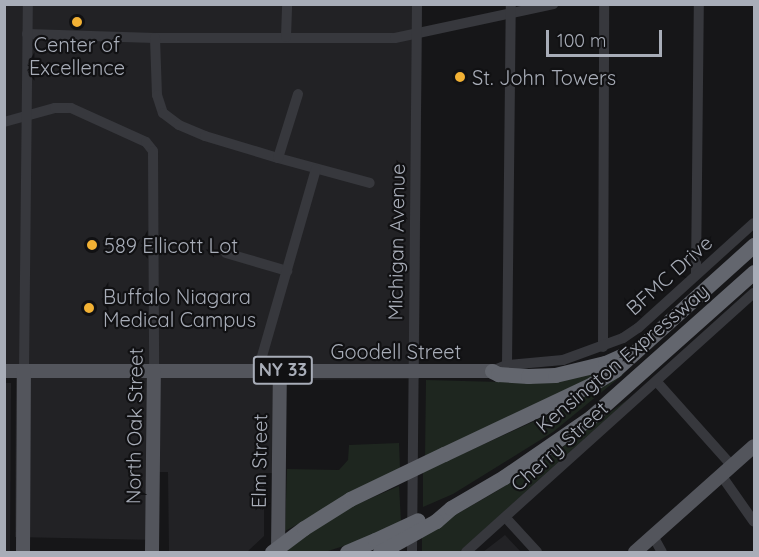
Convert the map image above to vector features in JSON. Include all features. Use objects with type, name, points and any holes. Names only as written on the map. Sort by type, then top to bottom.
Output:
[{"type":"highway","name":"Kensington Expressway","points":[[666,326],[754,245]]},
{"type":"highway","name":"Kensington Expressway","points":[[347,552],[377,546],[436,521],[451,508],[512,472],[591,417],[754,272]]},
{"type":"highway","name":"NY 33","points":[[500,368],[498,374],[528,376],[581,370],[626,354],[666,326]]},
{"type":"highway","points":[[272,552],[303,528],[350,499],[592,384],[630,359],[666,326]]},
{"type":"main road","name":"Goodell Street","points":[[4,371],[500,368]]},
{"type":"main road","name":"Elm Street","points":[[278,552],[280,370]]},
{"type":"main road","points":[[23,552],[24,371]]},
{"type":"main road","name":"North Oak Street","points":[[152,552],[154,371]]},
{"type":"main road","points":[[635,552],[754,446]]},
{"type":"street","points":[[24,371],[28,4]]},
{"type":"street","points":[[286,4],[286,38]]},
{"type":"street","name":"Michigan Avenue","points":[[412,552],[417,4]]},
{"type":"street","points":[[27,34],[155,38],[395,38],[511,9],[553,4]]},
{"type":"street","points":[[603,347],[604,4]]},
{"type":"street","points":[[696,274],[699,4]]},
{"type":"street","points":[[500,368],[511,9]]},
{"type":"street","points":[[155,38],[157,95],[163,113],[179,125],[205,136],[370,183]]},
{"type":"street","points":[[278,158],[298,94]]},
{"type":"street","name":"North Oak Street","points":[[4,122],[55,108],[72,108],[146,142],[153,151],[154,371]]},
{"type":"street","points":[[258,370],[316,169]]},
{"type":"street","name":"BFMC Drive","points":[[603,347],[638,328],[754,223]]},
{"type":"street","points":[[226,253],[287,271]]},
{"type":"street","name":"Cherry Street","points":[[466,552],[754,293]]},
{"type":"street","name":"Goodell Street","points":[[500,368],[562,360],[603,347]]},
{"type":"street","points":[[657,382],[726,471],[754,522]]},
{"type":"street","points":[[506,518],[537,552]]},
{"type":"street","points":[[653,536],[662,552]]},
{"type":"shaded area","name":"Buffalo Niagara Medical Campus","points":[[4,5],[422,5],[419,379],[285,380],[284,473],[264,473],[264,536],[247,552],[169,552],[168,472],[159,472],[158,540],[15,537],[16,378],[4,378]]},
{"type":"shaded area","points":[[603,369],[587,380],[425,458],[426,380],[535,383]]},
{"type":"shaded area","points":[[625,373],[553,432],[453,494],[423,507],[423,472],[548,415]]},
{"type":"shaded area","points":[[4,383],[11,383],[10,552],[4,552]]},
{"type":"shaded area","points":[[631,397],[459,552],[422,552],[422,534],[497,491],[549,457]]},
{"type":"shaded area","points":[[399,443],[400,469],[285,531],[287,469],[339,470],[348,460],[349,445]]},
{"type":"shaded area","points":[[399,486],[401,521],[359,541],[325,552],[285,552],[307,533],[346,509]]},
{"type":"shaded area","points":[[505,535],[521,552],[483,552]]},
{"type":"place","name":"Center of Excellence","points":[[77,22]]},
{"type":"place","name":"St. John Towers","points":[[460,77]]},
{"type":"place","name":"589 Ellicott Lot","points":[[92,245]]},
{"type":"place","name":"Buffalo Niagara Medical Campus","points":[[89,308]]}]
